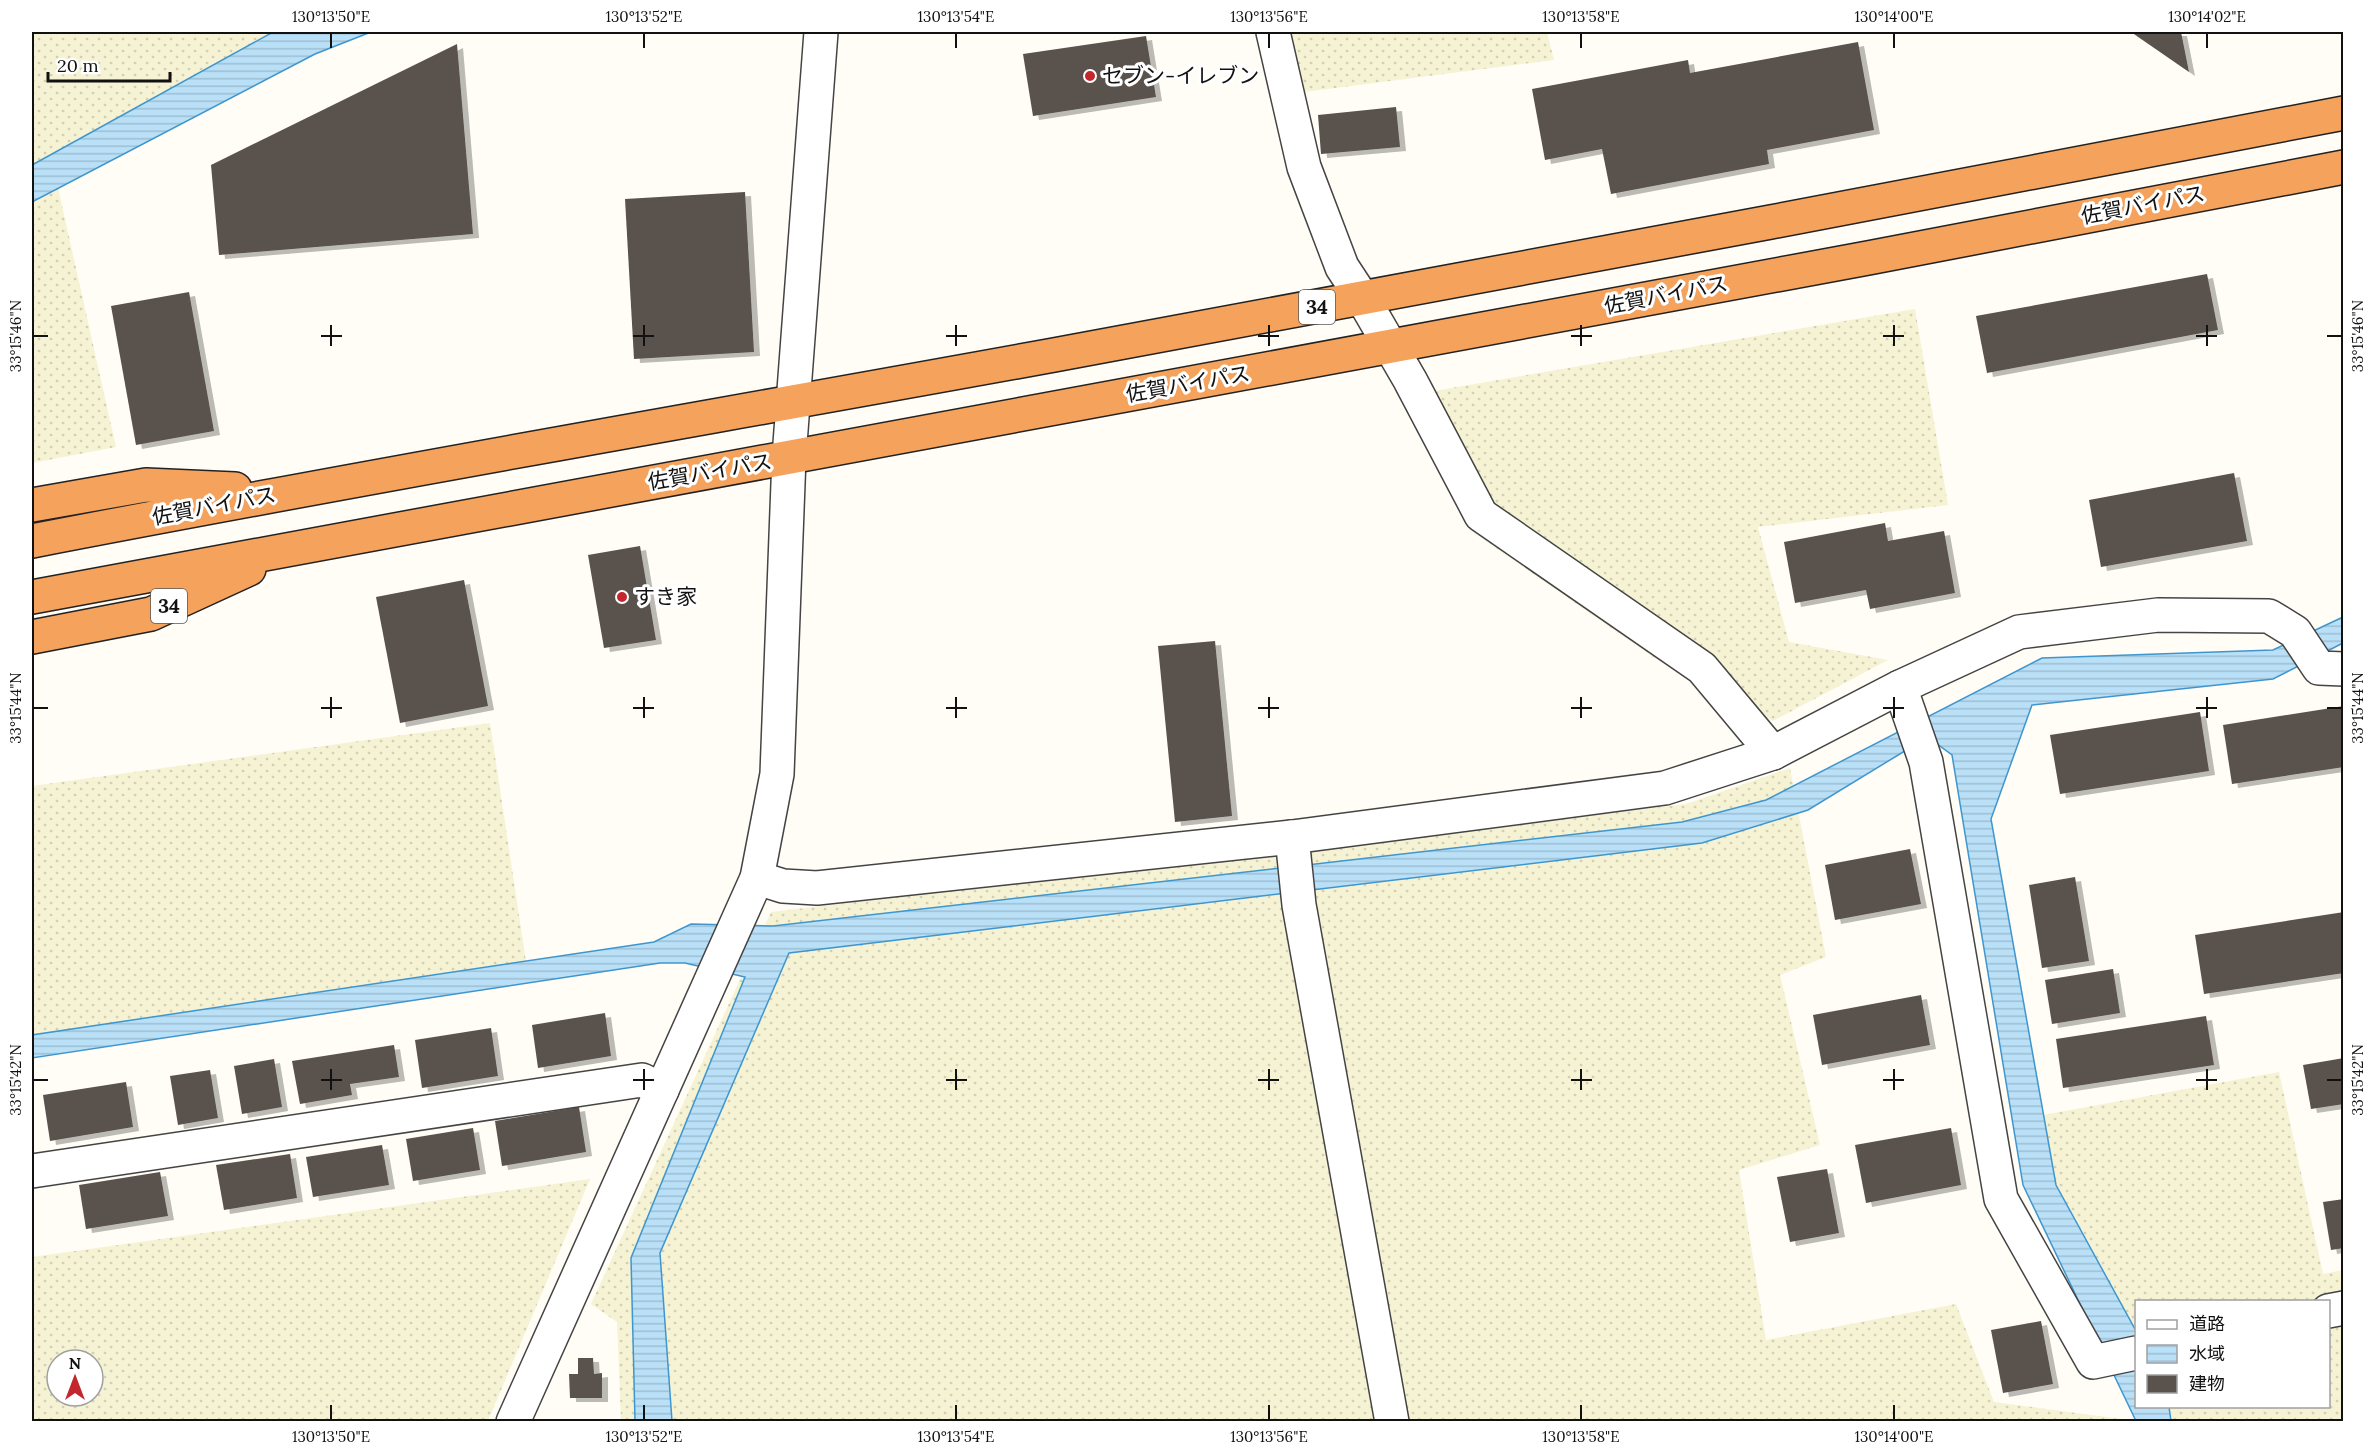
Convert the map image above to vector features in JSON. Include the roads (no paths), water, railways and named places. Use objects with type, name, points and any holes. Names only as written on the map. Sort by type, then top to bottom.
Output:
[{"type":"highway","name":"佐賀バイパス","points":[[32,541],[288,491],[793,403],[1363,299],[2343,113]]},
{"type":"highway","name":"佐賀バイパス","points":[[32,597],[1391,346],[2343,167]]},
{"type":"highway","name":"34","points":[[32,505],[146,485],[288,491]]},
{"type":"highway","name":"34","points":[[32,637],[151,614],[297,548]]},
{"type":"street","points":[[513,1422],[757,878],[777,774],[789,458],[821,32]]},
{"type":"street","points":[[1273,32],[1304,167],[1342,267],[1391,346],[1481,515],[1702,668],[1773,753]]},
{"type":"street","points":[[757,878],[783,886],[817,888],[1294,848],[1665,788],[1773,753],[1905,701],[2019,632],[2158,615],[2269,615],[2295,632],[2331,668]]},
{"type":"street","points":[[1905,701],[1926,762],[2001,1199],[2093,1362],[2135,1353]]},
{"type":"street","points":[[1294,848],[1299,905],[1392,1422]]},
{"type":"street","points":[[32,1171],[642,1080],[662,1090]]},
{"type":"water","points":[[273,32],[371,32],[315,54],[32,202],[32,165]]},
{"type":"water","points":[[2343,617],[2343,643],[2273,679],[2032,705],[1991,819],[2056,1185],[2135,1329],[2135,1408],[2169,1408],[2171,1421],[2136,1421],[2023,1185],[1952,755],[1933,741],[1908,749],[1808,810],[1702,843],[789,953],[660,1253],[672,1421],[635,1421],[631,1258],[745,977],[685,963],[660,963],[32,1058],[32,1035],[654,942],[691,924],[773,926],[1682,822],[1766,800],[2042,658],[2273,650]]},
{"type":"place","name":"セブン-イレブン","points":[[1090,76]]},
{"type":"place","name":"すき家","points":[[622,597]]}]
